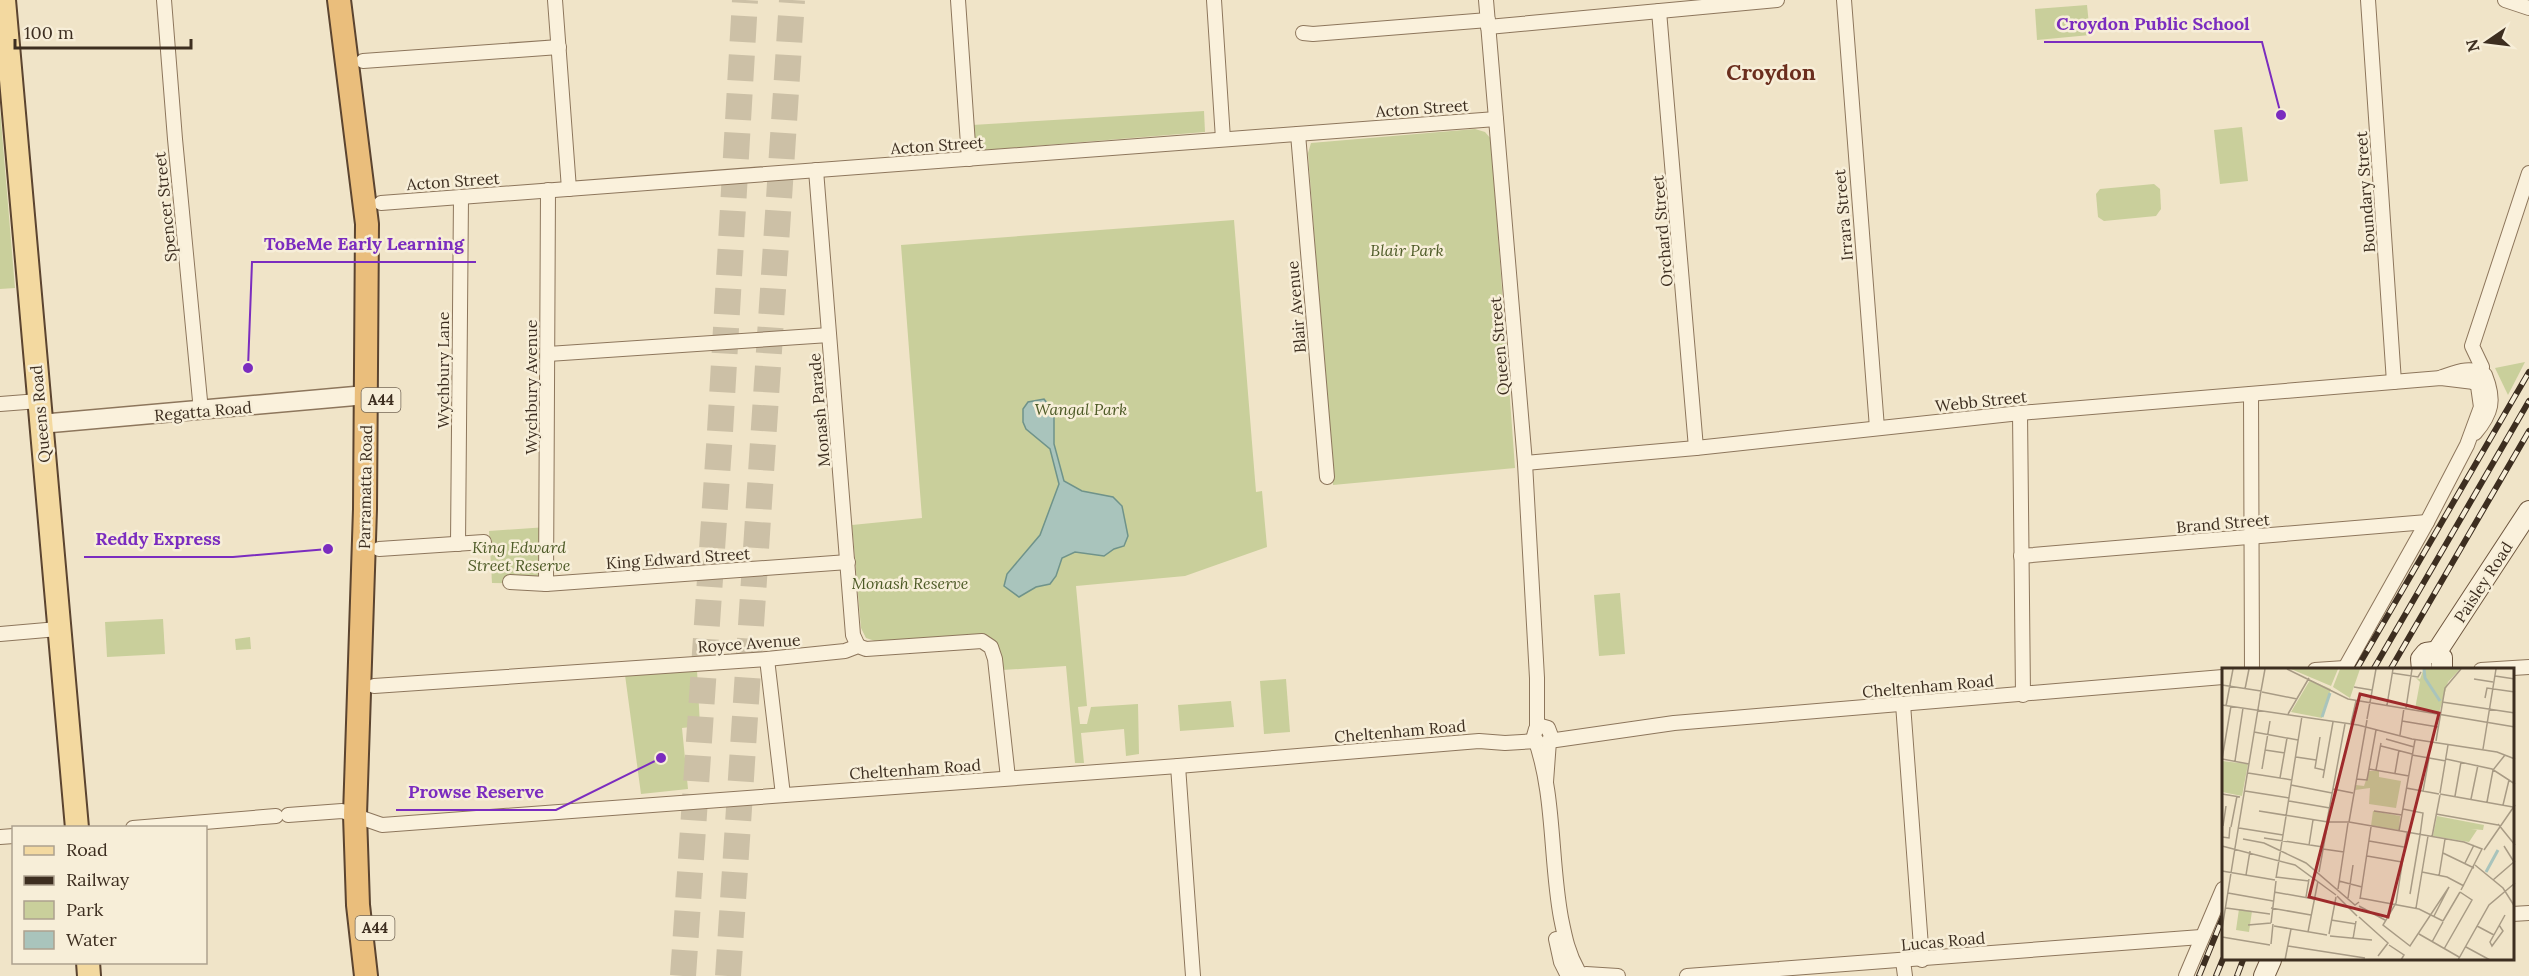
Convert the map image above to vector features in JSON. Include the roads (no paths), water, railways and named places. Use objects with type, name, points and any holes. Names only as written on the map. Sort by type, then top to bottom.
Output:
[{"type":"highway","name":"Parramatta Road","points":[[339,0],[367,224],[362,818],[358,905],[366,976]]},
{"type":"highway","name":"Parramatta Road","points":[[354,0],[381,202],[383,244],[379,549],[374,686],[362,818],[381,976]]},
{"type":"main road","name":"Queens Road","points":[[4,0],[77,826]]},
{"type":"main road","name":"Paisley Road","points":[[2422,668],[2420,662],[2429,652],[2442,665],[2529,511]]},
{"type":"main road","points":[[2264,976],[2271,961]]},
{"type":"street","name":"Spencer Street","points":[[164,0],[201,411]]},
{"type":"street","points":[[555,0],[569,189]]},
{"type":"street","points":[[958,0],[969,159]]},
{"type":"street","points":[[1214,0],[1223,140]]},
{"type":"street","name":"Queen Street","points":[[1486,0],[1525,463],[1537,689],[1557,908],[1574,974]]},
{"type":"street","points":[[1303,33],[1488,23],[1777,0]]},
{"type":"street","name":"Irrara Street","points":[[1844,0],[1877,428]]},
{"type":"street","name":"Boundary Street","points":[[2368,0],[2394,382]]},
{"type":"street","points":[[2505,0],[2529,8]]},
{"type":"street","name":"Orchard Street","points":[[1659,11],[1696,447]]},
{"type":"street","points":[[363,61],[558,47]]},
{"type":"street","name":"Acton Street","points":[[381,202],[1496,119]]},
{"type":"street","name":"Blair Avenue","points":[[1298,134],[1327,477]]},
{"type":"street","name":"Monash Parade","points":[[816,170],[853,635],[858,646]]},
{"type":"street","points":[[2477,377],[2482,367],[2472,346],[2529,173]]},
{"type":"street","name":"Wychbury Avenue","points":[[546,584],[548,190]]},
{"type":"street","name":"Wychbury Lane","points":[[458,544],[461,197]]},
{"type":"street","points":[[548,354],[829,335]]},
{"type":"street","name":"Webb Street","points":[[1525,463],[2020,413],[2441,378],[2460,370],[2477,377]]},
{"type":"street","points":[[2345,668],[2427,522],[2467,445],[2486,420],[2485,407],[2491,390],[2486,375],[2477,377]]},
{"type":"street","points":[[2251,394],[2252,668]]},
{"type":"street","name":"Regatta Road","points":[[40,424],[366,395]]},
{"type":"street","points":[[0,404],[39,401]]},
{"type":"street","points":[[2020,413],[2023,695]]},
{"type":"street","name":"Brand Street","points":[[2021,556],[2427,522]]},
{"type":"street","points":[[379,549],[484,543]]},
{"type":"street","name":"King Edward Street","points":[[510,582],[546,584],[848,562]]},
{"type":"street","points":[[0,634],[58,629]]},
{"type":"street","name":"Royce Avenue","points":[[374,686],[767,659],[845,651],[858,646],[866,649],[976,640],[991,647],[995,659],[1008,778]]},
{"type":"street","points":[[767,659],[783,795]]},
{"type":"street","points":[[2513,668],[2529,667]]},
{"type":"street","name":"Cheltenham Road","points":[[158,826],[342,811],[382,825],[1178,766],[2222,677]]},
{"type":"street","points":[[1903,704],[1922,960]]},
{"type":"street","points":[[1178,766],[1193,976]]},
{"type":"street","points":[[2186,976],[2222,891]]},
{"type":"street","points":[[2514,914],[2529,913]]},
{"type":"street","name":"Lucas Road","points":[[1687,976],[1922,960],[2201,937]]},
{"type":"street","points":[[1903,961],[1905,976]]},
{"type":"street","points":[[1574,974],[1618,976]]},
{"type":"water","points":[[1044,399],[1054,412],[1054,444],[1064,481],[1082,491],[1113,497],[1122,506],[1128,536],[1124,546],[1104,556],[1075,552],[1062,558],[1056,576],[1050,584],[1036,587],[1019,597],[1004,586],[1007,574],[1040,535],[1059,484],[1050,449],[1026,429],[1023,422],[1023,409],[1028,402]]},
{"type":"tunnel","points":[[683,976],[720,432],[745,0]]},
{"type":"tunnel","points":[[728,976],[792,0]]},
{"type":"railway","points":[[2357,668],[2529,372]]},
{"type":"railway","points":[[2374,668],[2529,401]]},
{"type":"railway","points":[[2391,668],[2529,431]]},
{"type":"railway","points":[[2199,976],[2222,919]]},
{"type":"railway","points":[[2216,976],[2222,961]]},
{"type":"railway","points":[[2237,976],[2243,961]]},
{"type":"place","name":"Croydon Public School","points":[[2281,115]]},
{"type":"place","name":"ToBeMe Early Learning","points":[[248,368]]},
{"type":"place","name":"Reddy Express","points":[[328,549]]},
{"type":"place","name":"Prowse Reserve","points":[[661,758]]},
{"type":"district","name":"Croydon","points":[[1771,72]]},
{"type":"park label","name":"Blair Park","points":[[1407,250]]},
{"type":"park label","name":"Wangal Park","points":[[1081,409]]},
{"type":"park label","name":"King Edward Street Reserve","points":[[519,556]]},
{"type":"park label","name":"Monash Reserve","points":[[910,583]]}]
